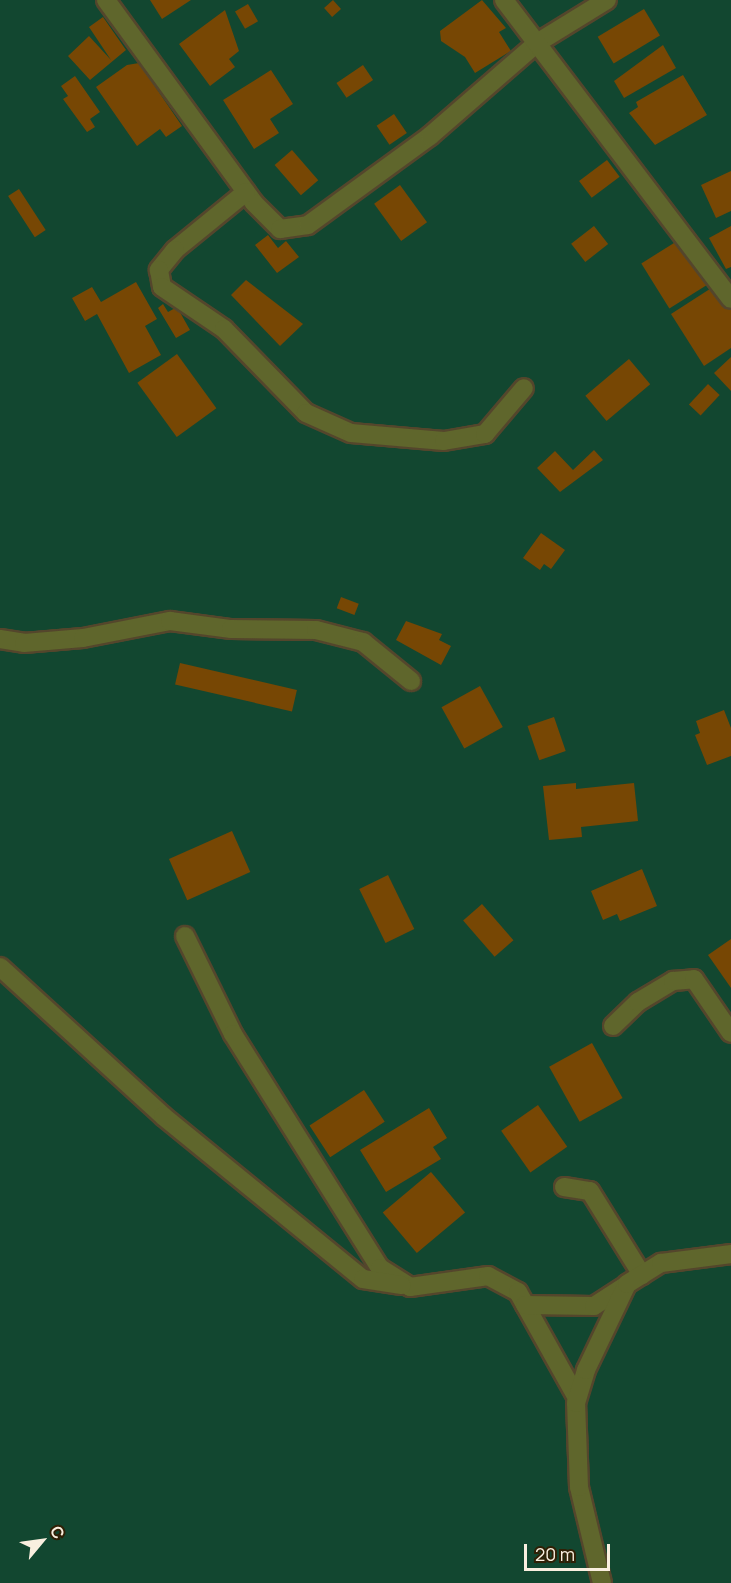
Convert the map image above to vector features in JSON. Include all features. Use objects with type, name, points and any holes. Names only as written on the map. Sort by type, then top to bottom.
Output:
[{"type":"street","points":[[106,0],[246,192],[280,229],[308,225],[430,136],[537,43],[607,0]]},
{"type":"street","points":[[504,0],[731,299]]},
{"type":"street","points":[[246,192],[175,250],[159,270],[162,287],[224,329],[306,412],[351,433],[444,441],[485,434],[524,388]]},
{"type":"street","points":[[0,639],[24,643],[83,638],[171,621],[231,629],[316,630],[363,642],[411,681]]},
{"type":"street","points":[[185,936],[233,1034],[331,1195],[380,1268],[410,1287]]},
{"type":"street","points":[[0,967],[163,1116],[363,1279],[410,1287],[488,1276],[518,1292],[577,1398]]},
{"type":"street","points":[[614,1026],[664,986],[694,979],[731,1033]]},
{"type":"street","points":[[564,1187],[590,1191],[642,1275]]},
{"type":"street","points":[[525,1305],[594,1305],[661,1263],[731,1254]]},
{"type":"street","points":[[602,1583],[579,1486],[577,1398],[607,1316],[627,1284]]},
{"type":"green space","points":[[0,0],[731,0],[731,1583],[0,1583]]},
{"type":"building","points":[[150,0],[191,0],[162,19]]},
{"type":"building","points":[[333,0],[341,9],[332,17],[324,8]]},
{"type":"building","points":[[482,0],[506,28],[499,32],[511,51],[475,73],[465,57],[441,41],[440,31]]},
{"type":"building","points":[[248,4],[258,21],[245,29],[235,12]]},
{"type":"building","points":[[644,9],[660,36],[614,63],[598,37]]},
{"type":"building","points":[[225,10],[239,51],[229,59],[235,67],[210,86],[179,44]]},
{"type":"building","points":[[103,17],[126,50],[90,80],[68,56],[89,36],[111,60],[89,27]]},
{"type":"building","points":[[663,45],[676,68],[624,98],[614,81]]},
{"type":"building","points":[[139,63],[182,126],[166,137],[160,129],[137,146],[96,87],[127,65]]},
{"type":"building","points":[[363,65],[373,80],[347,98],[336,83]]},
{"type":"building","points":[[271,70],[293,104],[270,119],[279,133],[254,149],[223,100]]},
{"type":"building","points":[[683,75],[707,115],[655,145],[629,113],[638,107],[636,102]]},
{"type":"building","points":[[75,76],[100,112],[90,119],[95,127],[87,132],[63,99],[68,96],[61,86]]},
{"type":"building","points":[[394,114],[407,133],[389,145],[377,126]]},
{"type":"building","points":[[292,150],[318,180],[301,195],[275,165]]},
{"type":"building","points":[[607,160],[620,177],[592,198],[579,181]]},
{"type":"building","points":[[731,171],[731,211],[716,218],[701,185]]},
{"type":"building","points":[[400,185],[427,222],[401,241],[374,204]]},
{"type":"building","points":[[19,189],[46,230],[35,237],[8,196]]},
{"type":"building","points":[[594,226],[608,244],[585,262],[571,244]]},
{"type":"building","points":[[731,226],[731,267],[726,269],[709,238]]},
{"type":"building","points":[[268,235],[278,248],[286,241],[299,257],[277,273],[255,245]]},
{"type":"building","points":[[682,238],[710,283],[669,308],[641,263]]},
{"type":"building","points":[[246,280],[303,324],[280,346],[231,295]]},
{"type":"building","points":[[136,282],[157,319],[145,326],[161,355],[129,373],[97,314],[85,321],[72,298],[92,287],[101,302]]},
{"type":"building","points":[[716,285],[731,307],[731,348],[704,366],[671,314]]},
{"type":"building","points":[[163,304],[168,312],[177,307],[190,330],[176,338],[158,308]]},
{"type":"building","points":[[177,354],[216,408],[177,437],[137,383]]},
{"type":"building","points":[[731,357],[731,391],[714,373]]},
{"type":"building","points":[[629,359],[650,384],[607,421],[585,396]]},
{"type":"building","points":[[708,384],[720,395],[701,415],[689,404]]},
{"type":"building","points":[[594,450],[603,460],[560,492],[537,468],[555,451],[573,470]]},
{"type":"building","points":[[541,533],[565,550],[551,569],[544,564],[540,570],[523,558]]},
{"type":"building","points":[[341,597],[359,604],[354,615],[337,608]]},
{"type":"building","points":[[406,621],[442,634],[439,640],[451,646],[441,665],[396,640]]},
{"type":"building","points":[[180,663],[297,690],[292,711],[175,684]]},
{"type":"building","points":[[480,686],[503,727],[464,748],[442,707]]},
{"type":"building","points":[[724,710],[731,728],[731,756],[707,765],[695,735],[700,733],[696,721]]},
{"type":"building","points":[[554,717],[566,751],[539,760],[528,726]]},
{"type":"building","points":[[576,783],[576,789],[634,783],[638,821],[581,827],[582,837],[549,840],[543,786]]},
{"type":"building","points":[[232,831],[250,872],[187,900],[169,859]]},
{"type":"building","points":[[642,869],[657,906],[620,921],[617,914],[603,920],[591,891]]},
{"type":"building","points":[[388,875],[414,929],[386,943],[359,889]]},
{"type":"building","points":[[482,904],[513,940],[495,957],[463,920]]},
{"type":"building","points":[[731,939],[731,988],[708,955]]},
{"type":"building","points":[[592,1043],[623,1098],[580,1122],[549,1067]]},
{"type":"building","points":[[364,1090],[385,1122],[330,1157],[309,1125]]},
{"type":"building","points":[[538,1105],[567,1147],[530,1173],[501,1131]]},
{"type":"building","points":[[429,1108],[447,1138],[433,1147],[441,1159],[386,1192],[360,1150]]},
{"type":"building","points":[[431,1172],[465,1213],[417,1253],[383,1212]]}]
